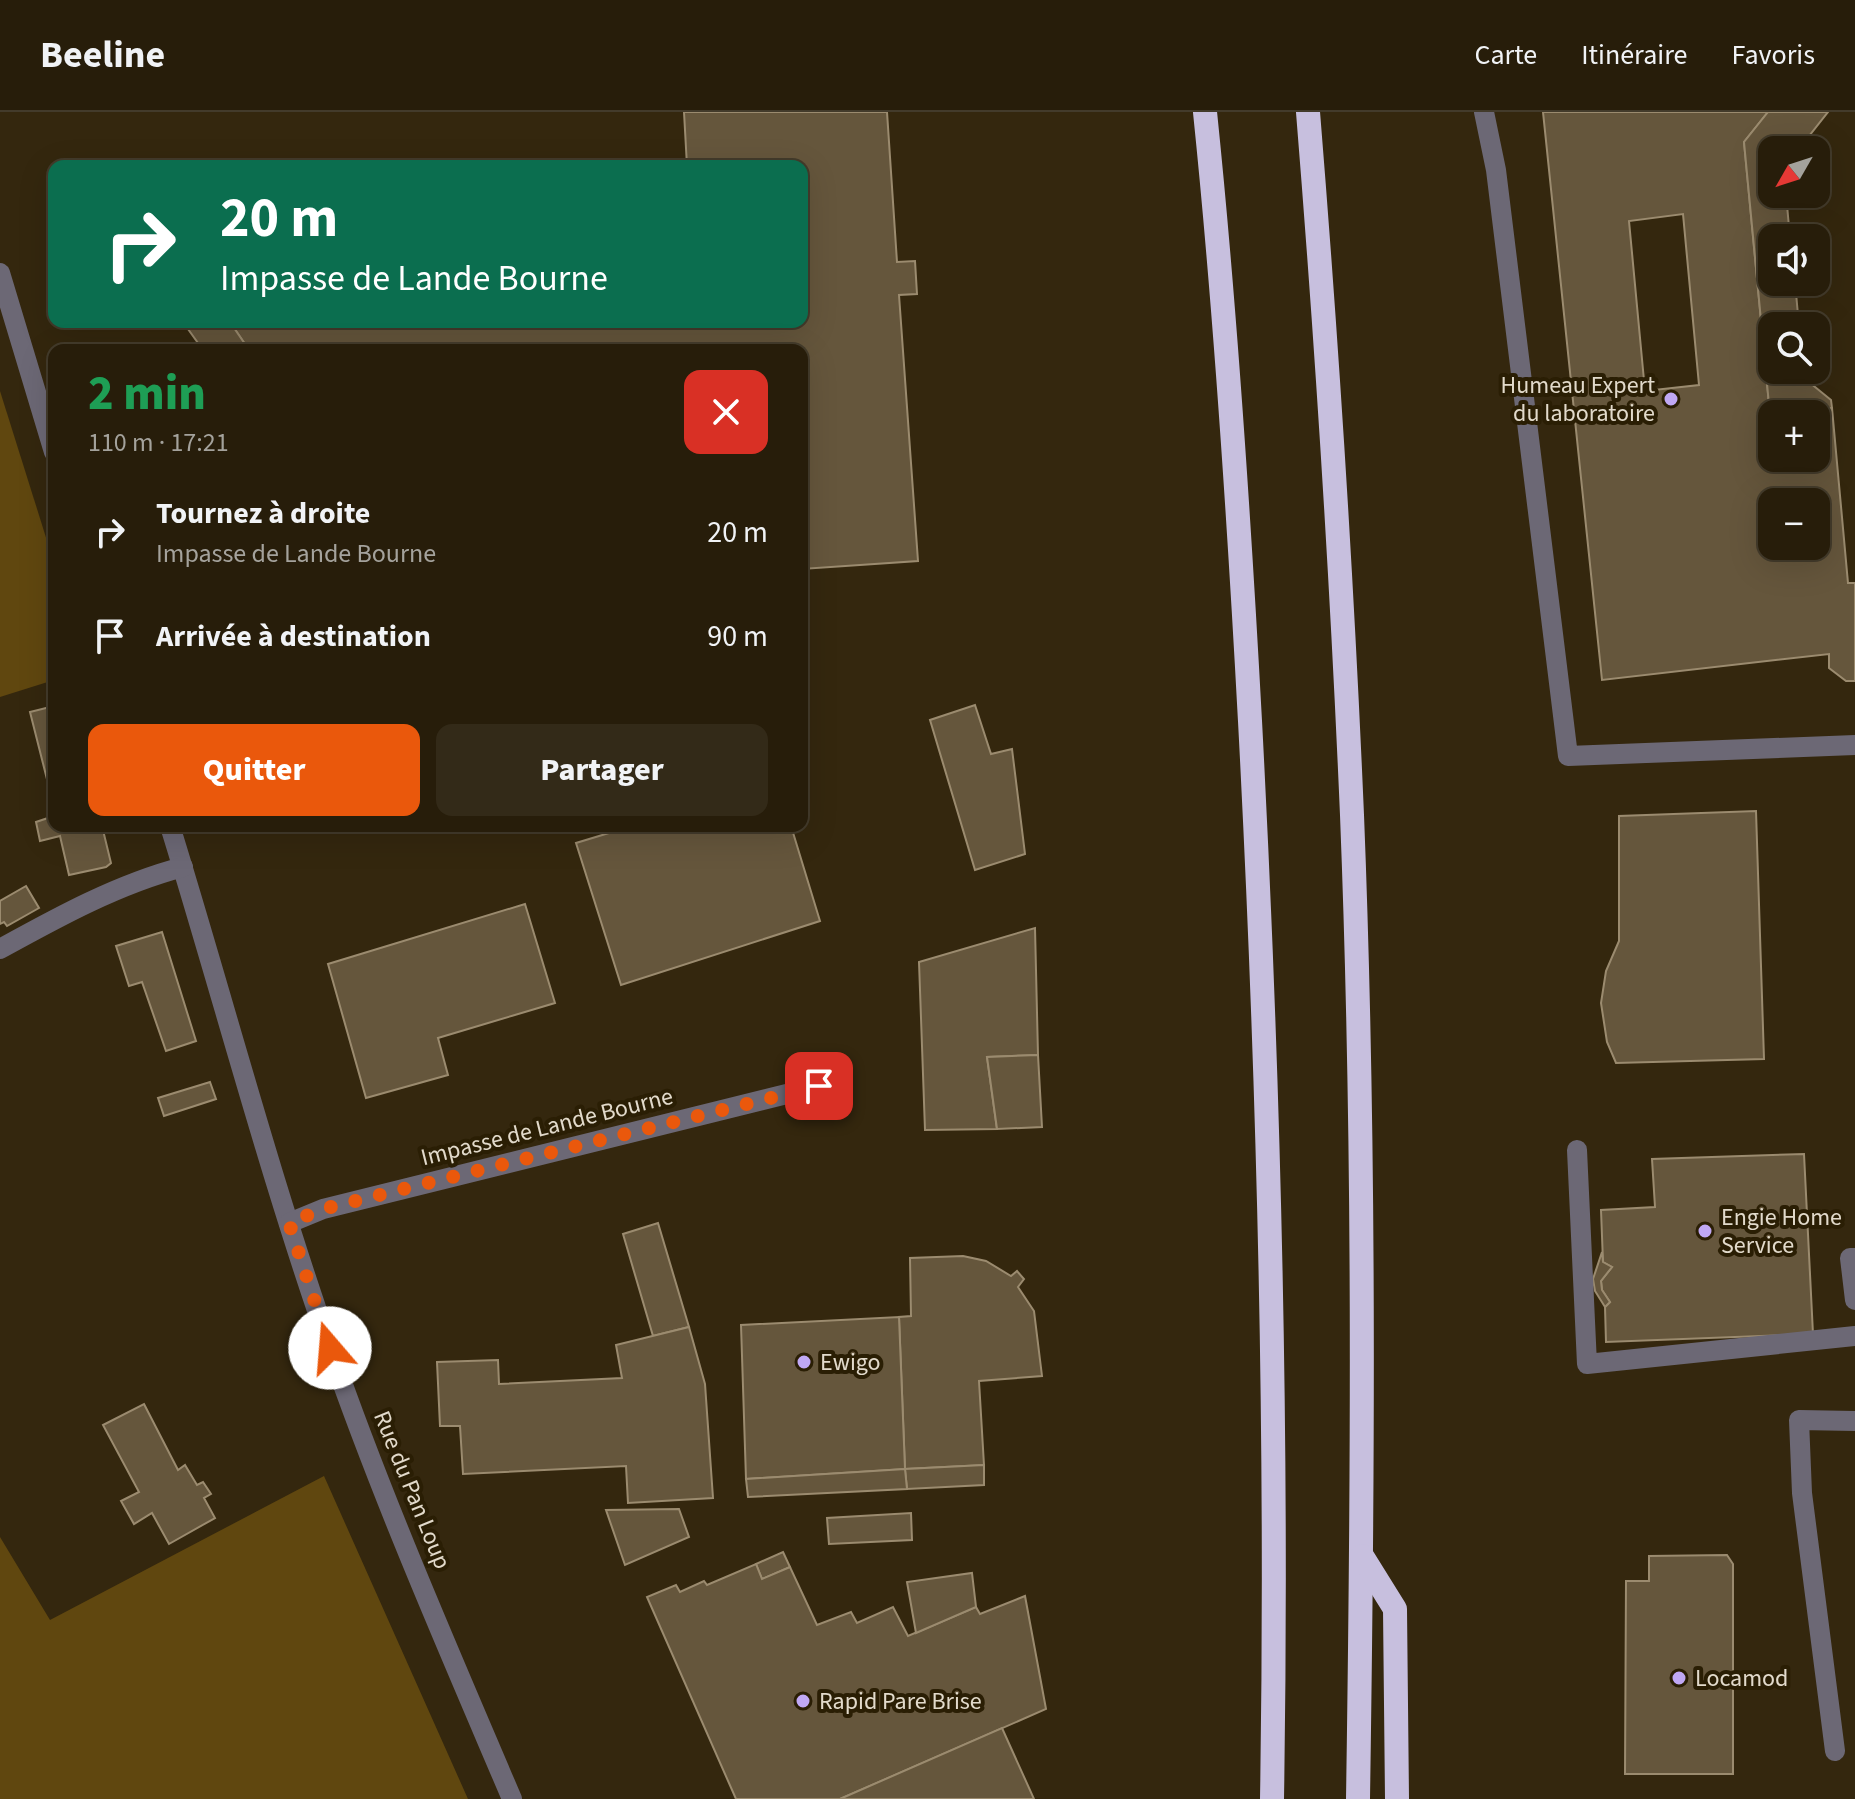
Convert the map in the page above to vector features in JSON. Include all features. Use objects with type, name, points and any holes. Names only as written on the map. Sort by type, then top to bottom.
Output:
[{"type":"highway","points":[[1205,112],[1239,538],[1259,883],[1272,1332],[1272,1799]]},
{"type":"highway","points":[[1308,112],[1330,424],[1352,817],[1361,1250],[1362,1556],[1358,1799]]},
{"type":"highway","points":[[1362,1556],[1395,1609],[1397,1799]]},
{"type":"street","points":[[1484,112],[1496,170],[1568,756],[1855,745]]},
{"type":"street","points":[[0,273],[48,432]]},
{"type":"street","name":"Rue du Pan Loup","points":[[172,832],[289,1223],[375,1473],[512,1799]]},
{"type":"street","points":[[0,949],[62,915],[157,874],[183,867]]},
{"type":"street","name":"Impasse de Lande Bourne","points":[[289,1223],[323,1209],[819,1086]]},
{"type":"street","points":[[1577,1150],[1587,1364],[1855,1336]]},
{"type":"street","points":[[1855,1258],[1850,1258],[1855,1300]]},
{"type":"street","points":[[1835,1751],[1802,1493],[1799,1420],[1855,1421]]},
{"type":"shaded area","points":[[0,391],[48,544],[48,682],[0,697]]},
{"type":"shaded area","points":[[324,1476],[468,1799],[0,1799],[0,1537],[50,1620]]},
{"type":"building","points":[[684,112],[887,112],[897,262],[915,261],[917,294],[899,295],[918,561],[808,569],[808,344],[245,344],[234,328],[808,328],[808,160],[687,160]]},
{"type":"building","name":"Humeau Expert du laboratoire","points":[[1543,112],[1768,112],[1744,142],[1760,312],[1758,384],[1767,384],[1769,400],[1758,400],[1758,472],[1830,472],[1832,408],[1848,583],[1855,583],[1855,681],[1846,681],[1829,668],[1829,654],[1602,680]],"holes":[[[1683,214],[1699,385],[1645,391],[1629,221]]]},
{"type":"building","points":[[1768,112],[1828,112],[1809,136],[1758,136],[1758,208],[1787,208],[1789,224],[1758,224],[1758,289],[1744,142]]},
{"type":"building","points":[[1759,296],[1796,296],[1798,312],[1760,312]]},
{"type":"building","points":[[187,328],[234,328],[245,344],[199,344]]},
{"type":"building","points":[[1767,384],[1811,384],[1831,400],[1832,408],[1830,400],[1769,400]]},
{"type":"building","points":[[975,705],[991,754],[1012,749],[1025,854],[975,870],[930,720]]},
{"type":"building","points":[[48,708],[48,783],[30,712]]},
{"type":"building","points":[[1756,811],[1764,1059],[1616,1063],[1607,1042],[1601,1003],[1606,971],[1619,941],[1619,816]]},
{"type":"building","points":[[48,818],[48,832],[103,832],[111,863],[106,867],[69,875],[60,836],[40,841],[36,822]]},
{"type":"building","points":[[612,832],[793,832],[820,921],[621,985],[576,843]]},
{"type":"building","points":[[26,886],[39,908],[7,926],[4,922],[0,924],[0,901]]},
{"type":"building","points":[[525,904],[555,1003],[438,1038],[448,1075],[366,1098],[328,964]]},
{"type":"building","points":[[1035,928],[1038,1055],[987,1057],[997,1129],[925,1130],[919,962]]},
{"type":"building","points":[[162,932],[196,1041],[166,1051],[142,982],[129,986],[116,946]]},
{"type":"building","points":[[1038,1055],[1042,1127],[997,1129],[987,1057]]},
{"type":"building","points":[[210,1082],[216,1099],[164,1116],[158,1098]]},
{"type":"building","name":"Engie Home Service","points":[[1804,1154],[1813,1334],[1606,1342],[1605,1307],[1610,1302],[1602,1290],[1601,1281],[1612,1267],[1603,1262],[1601,1210],[1655,1207],[1652,1159]]},
{"type":"building","points":[[658,1223],[689,1327],[653,1336],[623,1234]]},
{"type":"building","points":[[1602,1252],[1603,1262],[1612,1267],[1601,1281],[1602,1290],[1610,1302],[1605,1307],[1595,1291],[1593,1279]]},
{"type":"building","points":[[963,1256],[986,1261],[1011,1276],[1017,1271],[1024,1279],[1018,1287],[1034,1311],[1042,1376],[979,1381],[984,1465],[905,1469],[899,1317],[911,1316],[910,1258]]},
{"type":"building","points":[[899,1317],[905,1469],[746,1479],[741,1325]]},
{"type":"building","points":[[689,1327],[705,1384],[713,1498],[628,1503],[626,1466],[463,1474],[460,1426],[440,1426],[437,1362],[498,1360],[499,1384],[622,1378],[616,1345]]},
{"type":"building","points":[[144,1404],[178,1470],[185,1465],[197,1485],[203,1482],[211,1494],[204,1498],[215,1518],[169,1544],[152,1513],[134,1524],[121,1501],[139,1492],[103,1425]]},
{"type":"building","points":[[984,1465],[984,1485],[907,1489],[905,1469]]},
{"type":"building","points":[[905,1469],[907,1489],[748,1497],[746,1479]]},
{"type":"building","points":[[679,1509],[689,1537],[625,1565],[606,1510]]},
{"type":"building","points":[[911,1513],[912,1540],[829,1544],[827,1518]]},
{"type":"building","points":[[783,1552],[790,1567],[762,1579],[756,1564]]},
{"type":"building","name":"Locamod","points":[[1727,1555],[1733,1564],[1733,1774],[1625,1774],[1626,1581],[1649,1581],[1649,1556]]},
{"type":"building","points":[[756,1564],[762,1579],[790,1567],[817,1625],[851,1612],[857,1623],[893,1607],[908,1636],[976,1607],[980,1614],[1025,1596],[1046,1709],[840,1799],[736,1799],[647,1597],[676,1585],[680,1592],[704,1581],[707,1585]]},
{"type":"building","points":[[972,1573],[976,1607],[916,1633],[907,1582]]},
{"type":"building","points":[[1002,1728],[1034,1799],[840,1799]]},
{"type":"place","name":"Humeau Expert du laboratoire","points":[[1671,399]]},
{"type":"place","name":"Engie Home Service","points":[[1705,1231]]},
{"type":"place","name":"Ewigo","points":[[804,1362]]},
{"type":"place","name":"Locamod","points":[[1679,1678]]},
{"type":"place","name":"Rapid Pare Brise","points":[[803,1701]]},
{"type":"route","points":[[330,1348],[289,1223],[323,1209],[819,1086]]}]
